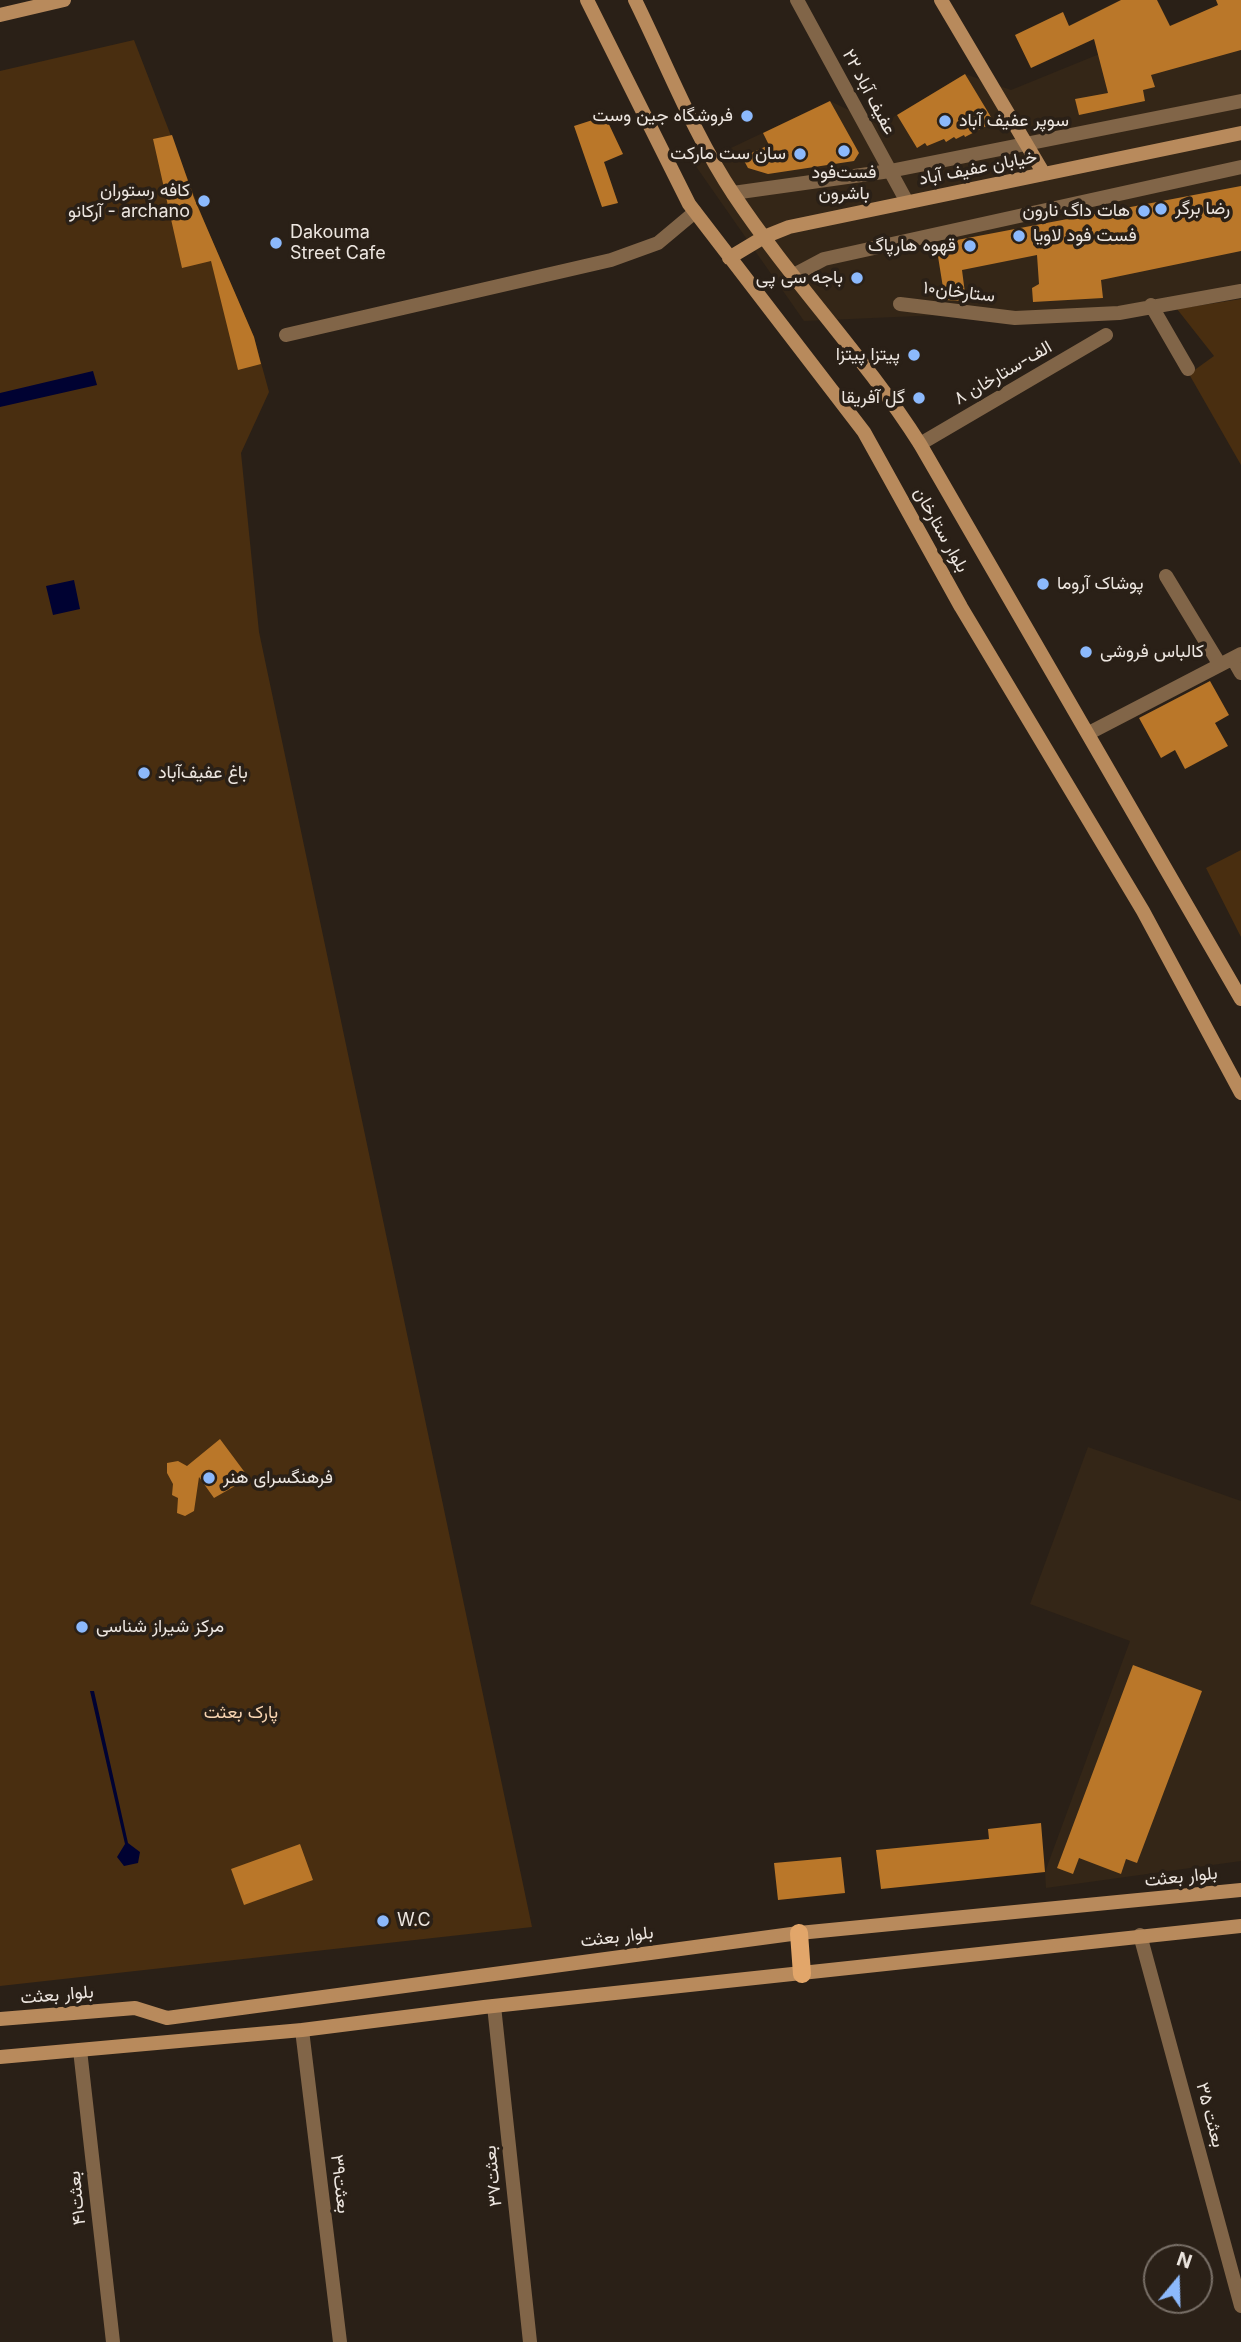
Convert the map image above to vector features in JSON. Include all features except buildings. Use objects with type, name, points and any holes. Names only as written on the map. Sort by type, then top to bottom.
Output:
[{"type":"main road","points":[[0,15],[64,0]]},
{"type":"main road","name":"بلوار ستارخان","points":[[587,0],[695,212],[820,370],[864,432],[961,607],[1143,911],[1241,1093]]},
{"type":"main road","name":"بلوار ستارخان","points":[[635,0],[705,144],[733,194],[792,276],[862,362],[920,444],[1239,990]]},
{"type":"main road","points":[[941,0],[1044,174]]},
{"type":"main road","name":"خیابان عفیف آباد","points":[[730,258],[764,237],[805,223],[1241,133]]},
{"type":"main road","name":"بلوار بعثت","points":[[0,2019],[135,2008],[167,2018],[799,1933],[1241,1890]]},
{"type":"main road","points":[[0,2057],[302,2030],[494,2006],[1241,1926]]},
{"type":"main road","points":[[799,1933],[802,1974]]},
{"type":"street","name":"عفیف آباد ۲۲","points":[[797,0],[906,202]]},
{"type":"street","points":[[733,194],[890,171],[1241,102]]},
{"type":"street","points":[[792,276],[824,260],[1241,167]]},
{"type":"street","points":[[286,335],[611,260],[658,243],[695,212]]},
{"type":"street","name":"ستارخان۱۰","points":[[900,304],[1015,318],[1119,313],[1151,305],[1241,291]]},
{"type":"street","points":[[1151,305],[1188,369]]},
{"type":"street","name":"۸ الف-ستارخان","points":[[920,444],[1106,335]]},
{"type":"street","points":[[1166,576],[1241,673]]},
{"type":"street","points":[[1089,733],[1231,659]]},
{"type":"street","name":"۳۵ بعثت","points":[[1140,1935],[1241,2306]]},
{"type":"street","name":"بعثت۳۷","points":[[494,2006],[530,2342]]},
{"type":"street","name":"بعثت۳۹","points":[[302,2030],[340,2342]]},
{"type":"street","name":"بعثت۴۱","points":[[80,2050],[113,2342]]},
{"type":"shaded area","points":[[1232,0],[1241,0],[1241,290],[1124,307],[804,321],[695,165],[830,101],[880,125],[965,74],[1011,90]]},
{"type":"shaded area","points":[[93,371],[97,385],[0,407],[0,393]]},
{"type":"shaded area","points":[[74,580],[80,609],[53,615],[46,586]]},
{"type":"shaded area","points":[[1088,1447],[1241,1501],[1241,1861],[1046,1888],[1045,1872],[1130,1641],[1030,1604]]},
{"type":"shaded area","points":[[90,1691],[94,1691],[128,1843],[140,1852],[138,1863],[124,1866],[117,1857],[125,1844]]},
{"type":"green space","name":"پارک بعثت","points":[[134,40],[205,224],[254,337],[269,392],[241,453],[259,632],[532,1927],[0,1986],[0,71]]},
{"type":"green space","points":[[1241,299],[1241,465],[1189,374],[1214,356],[1177,309]]},
{"type":"green space","points":[[1241,850],[1241,937],[1206,868]]},
{"type":"place","name":"فروشگاه جین وست","points":[[747,116]]},
{"type":"place","name":"سوپر عفیف آباد","points":[[945,121]]},
{"type":"place","name":"فست‌فود باشرون","points":[[844,151]]},
{"type":"place","name":"سان ست مارکت","points":[[800,154]]},
{"type":"place","name":"کافه رستوران آرکانو - archano","points":[[204,201]]},
{"type":"place","name":"رضا برگر","points":[[1161,209]]},
{"type":"place","name":"هات داگ نارون","points":[[1144,211]]},
{"type":"place","name":"فست فود لاویا","points":[[1019,236]]},
{"type":"place","name":"Dakouma Street Cafe","points":[[276,243]]},
{"type":"place","name":"قهوه هارپاگ","points":[[970,246]]},
{"type":"place","name":"باجه سی پی","points":[[857,278]]},
{"type":"place","name":"پیتزا پیتزا","points":[[914,355]]},
{"type":"place","name":"گل آفریقا","points":[[919,398]]},
{"type":"place","name":"پوشاک آروما","points":[[1043,584]]},
{"type":"place","name":"کالباس فروشی","points":[[1086,652]]},
{"type":"place","name":"باغ عفیف‌آباد","points":[[144,773]]},
{"type":"place","name":"فرهنگسرای هنر","points":[[209,1478]]},
{"type":"place","name":"مرکز شیراز شناسی","points":[[82,1627]]},
{"type":"place","name":"W.C","points":[[383,1921]]}]
